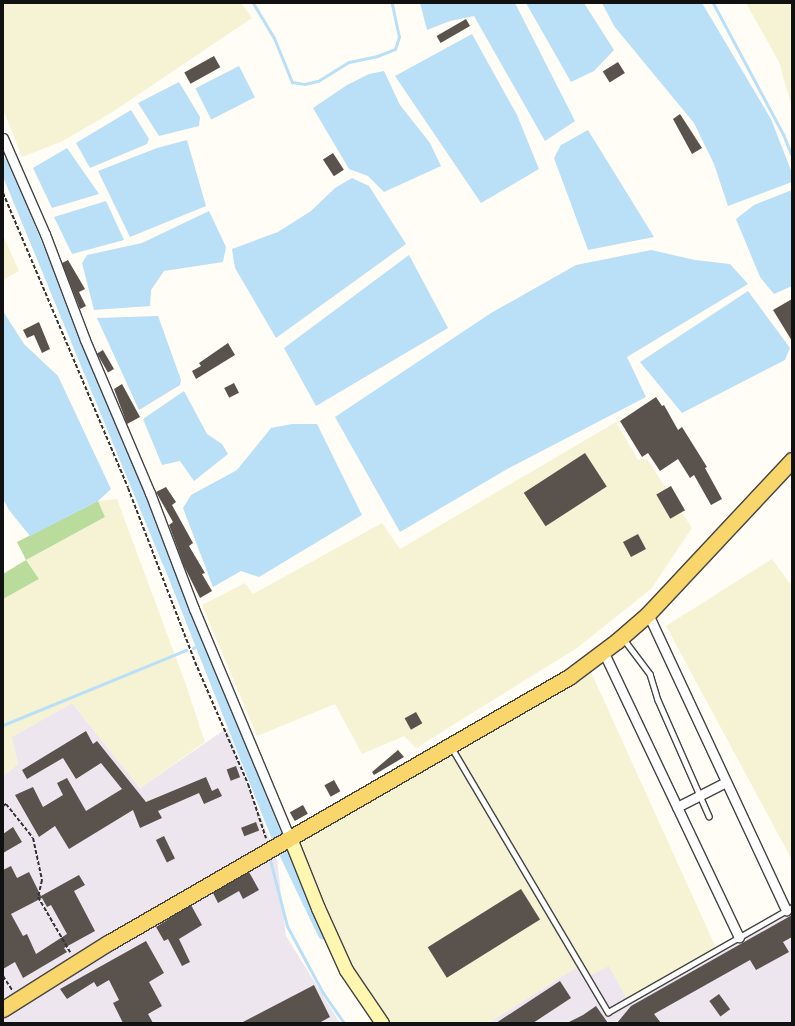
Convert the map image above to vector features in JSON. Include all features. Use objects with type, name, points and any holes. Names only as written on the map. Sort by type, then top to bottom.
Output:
[{"type":"main road","points":[[3,1009],[76,963],[568,677],[622,637],[648,614],[792,460]]},
{"type":"street","points":[[3,138],[45,234],[85,340],[150,493],[194,609],[278,845],[318,908],[346,970],[382,1023]]},
{"type":"street","points":[[648,614],[726,782],[789,908]]},
{"type":"street","points":[[603,651],[739,937]]},
{"type":"street","points":[[677,807],[726,782]]},
{"type":"lane","points":[[622,637],[650,674],[658,700],[709,816]]},
{"type":"lane","points":[[451,746],[608,1012],[789,908]]},
{"type":"path","points":[[3,193],[128,488],[201,677],[248,784],[266,838],[278,845]]},
{"type":"path","points":[[3,806],[6,804],[34,838],[42,880],[38,897],[76,963]]},
{"type":"path","points":[[3,976],[18,1000]]},
{"type":"shaded area","points":[[3,3],[241,3],[252,18],[114,111],[63,141],[22,157],[3,109]]},
{"type":"shaded area","points":[[746,3],[792,3],[792,108],[779,62]]},
{"type":"shaded area","points":[[3,235],[19,271],[3,280]]},
{"type":"shaded area","points":[[616,422],[638,460],[647,459],[692,528],[651,589],[577,648],[416,748],[404,736],[362,754],[335,704],[257,736],[202,605],[245,583],[253,594],[382,523],[400,549]]},
{"type":"shaded area","points":[[117,499],[185,682],[205,742],[140,788],[72,703],[12,737],[18,764],[3,776],[3,599],[39,579],[26,560],[105,517],[98,501]]},
{"type":"shaded area","points":[[772,559],[792,586],[792,860],[666,626]]},
{"type":"shaded area","points":[[587,663],[717,950],[627,999],[609,966],[587,977],[580,965],[488,1023],[382,1023],[346,970],[290,838]]},
{"type":"shaded area","points":[[72,703],[140,788],[227,728],[277,859],[286,936],[340,1023],[3,1023],[3,776],[18,764],[11,737]]},
{"type":"shaded area","points":[[792,909],[792,1023],[488,1023],[580,965],[609,966],[627,998]]},
{"type":"green space","points":[[98,501],[105,517],[26,560],[17,542]]},
{"type":"green space","points":[[26,560],[39,579],[3,599],[3,574]]},
{"type":"water","points":[[420,3],[515,3],[575,121],[545,141],[474,16],[450,21],[427,30]]},
{"type":"water","points":[[526,3],[584,3],[614,50],[594,71],[571,82]]},
{"type":"water","points":[[602,3],[702,3],[771,119],[792,173],[792,182],[728,206],[714,164],[694,123],[614,26]]},
{"type":"water","points":[[472,34],[517,115],[539,169],[481,203],[395,76]]},
{"type":"water","points":[[239,66],[255,97],[211,119],[195,88]]},
{"type":"water","points":[[384,71],[400,105],[430,143],[441,166],[384,192],[368,176],[349,169],[313,108],[347,85],[369,74]]},
{"type":"water","points":[[179,82],[200,117],[199,126],[159,136],[138,103]]},
{"type":"water","points":[[131,110],[149,139],[147,144],[90,168],[76,143]]},
{"type":"water","points":[[588,130],[654,237],[588,250],[554,158],[561,145]]},
{"type":"water","points":[[187,140],[206,206],[130,237],[98,171],[157,148]]},
{"type":"water","points":[[67,148],[99,194],[52,208],[33,168]]},
{"type":"water","points":[[352,178],[369,186],[406,244],[276,338],[235,268],[232,249],[278,232],[311,211],[335,188]]},
{"type":"water","points":[[792,190],[792,286],[774,294],[760,277],[736,219],[754,205]]},
{"type":"water","points":[[106,201],[124,240],[72,254],[54,217]]},
{"type":"water","points":[[209,211],[226,247],[223,262],[164,271],[151,290],[150,306],[94,310],[82,263],[87,255],[142,243]]},
{"type":"water","points":[[651,250],[695,260],[730,264],[748,284],[627,357],[646,397],[509,468],[400,532],[335,417],[491,313],[576,265]]},
{"type":"water","points":[[409,255],[448,328],[316,406],[284,348]]},
{"type":"water","points":[[748,291],[790,348],[785,360],[682,413],[640,362]]},
{"type":"water","points":[[3,311],[24,344],[58,376],[111,489],[98,501],[30,536],[9,510],[3,499]]},
{"type":"water","points":[[158,316],[181,380],[180,385],[139,410],[97,318]]},
{"type":"water","points":[[184,391],[207,434],[222,444],[228,454],[194,481],[180,461],[162,465],[143,419]]},
{"type":"water","points":[[292,424],[317,424],[362,515],[259,577],[241,571],[213,587],[183,508],[191,495],[237,470],[271,428]]},
{"type":"building","points":[[466,19],[470,26],[441,43],[437,36]]},
{"type":"building","points":[[214,56],[220,67],[191,84],[184,72]]},
{"type":"building","points":[[618,62],[625,73],[610,83],[603,72]]},
{"type":"building","points":[[680,114],[702,148],[692,154],[673,119]]},
{"type":"building","points":[[333,153],[344,170],[334,176],[323,160]]},
{"type":"building","points":[[68,260],[85,289],[79,292],[86,306],[80,309],[62,263]]},
{"type":"building","points":[[792,299],[792,341],[773,310]]},
{"type":"building","points":[[39,322],[50,349],[42,353],[34,335],[27,338],[23,330]]},
{"type":"building","points":[[228,343],[235,355],[196,379],[192,371],[201,366],[199,363]]},
{"type":"building","points":[[103,350],[114,369],[108,373],[97,354]]},
{"type":"building","points":[[234,383],[239,393],[229,398],[224,388]]},
{"type":"building","points":[[122,384],[140,417],[127,424],[114,389]]},
{"type":"building","points":[[656,397],[662,406],[664,405],[678,430],[682,427],[707,467],[705,468],[722,499],[711,505],[694,475],[690,478],[678,459],[660,471],[648,453],[642,457],[620,421]]},
{"type":"building","points":[[585,453],[607,487],[546,526],[524,493]]},
{"type":"building","points":[[671,486],[685,510],[670,519],[656,494]]},
{"type":"building","points":[[166,487],[176,502],[172,505],[193,543],[189,546],[205,573],[202,574],[212,591],[200,598],[184,566],[169,525],[173,522],[156,492]]},
{"type":"building","points":[[638,534],[646,549],[631,557],[623,542]]},
{"type":"building","points":[[416,712],[422,723],[411,730],[405,718]]},
{"type":"building","points":[[86,731],[93,744],[97,741],[146,802],[206,777],[212,791],[218,788],[222,796],[204,804],[199,793],[158,811],[162,818],[140,828],[133,810],[69,849],[55,826],[39,837],[15,795],[33,787],[43,807],[63,795],[57,783],[67,778],[86,811],[122,789],[101,763],[76,779],[63,758],[27,779],[22,770]]},
{"type":"building","points":[[398,750],[404,757],[374,775],[372,772]]},
{"type":"building","points":[[236,766],[240,777],[231,781],[227,769]]},
{"type":"building","points":[[334,780],[340,791],[331,797],[324,785]]},
{"type":"building","points":[[303,805],[308,814],[295,821],[290,812]]},
{"type":"building","points":[[256,822],[259,830],[244,836],[241,828]]},
{"type":"building","points":[[13,827],[22,842],[3,853],[3,834]]},
{"type":"building","points":[[164,836],[175,858],[167,862],[156,840]]},
{"type":"building","points":[[11,866],[17,878],[29,872],[41,896],[79,875],[85,885],[74,891],[95,931],[64,948],[67,952],[23,978],[15,962],[3,969],[3,870]],"holes":[[[42,898],[47,907],[51,905],[67,934],[36,954],[27,934],[23,936],[11,914]]]},
{"type":"building","points":[[249,872],[259,890],[243,899],[239,891],[218,903],[213,893]]},
{"type":"building","points":[[521,889],[540,920],[447,978],[428,947]]},
{"type":"building","points":[[191,905],[202,925],[179,939],[190,962],[182,966],[168,939],[164,941],[156,927]]},
{"type":"building","points":[[792,915],[792,937],[783,942],[789,952],[756,970],[750,960],[654,1014],[661,1023],[617,1023],[631,1006]]},
{"type":"building","points":[[146,941],[164,973],[149,982],[162,1006],[148,1014],[153,1023],[123,1023],[113,1003],[119,1000],[109,980],[97,987],[94,982],[67,999],[60,989]]},
{"type":"building","points":[[560,981],[571,998],[533,1023],[496,1023]]},
{"type":"building","points":[[314,985],[330,1017],[319,1023],[241,1023]]},
{"type":"building","points":[[719,994],[730,1009],[720,1016],[709,1001]]},
{"type":"building","points":[[596,1006],[608,1023],[567,1023],[583,1015]]},
{"type":"waterway","points":[[253,3],[274,38],[292,82],[304,84],[318,81],[349,62],[377,56],[395,49],[399,37],[392,3]]},
{"type":"waterway","points":[[713,3],[783,134],[792,156]]},
{"type":"waterway","points":[[3,163],[167,560],[277,838],[323,934]]},
{"type":"waterway","points":[[193,648],[200,644]]},
{"type":"waterway","points":[[3,725],[186,650]]},
{"type":"waterway","points":[[269,856],[287,926],[323,993],[344,1023]]}]
